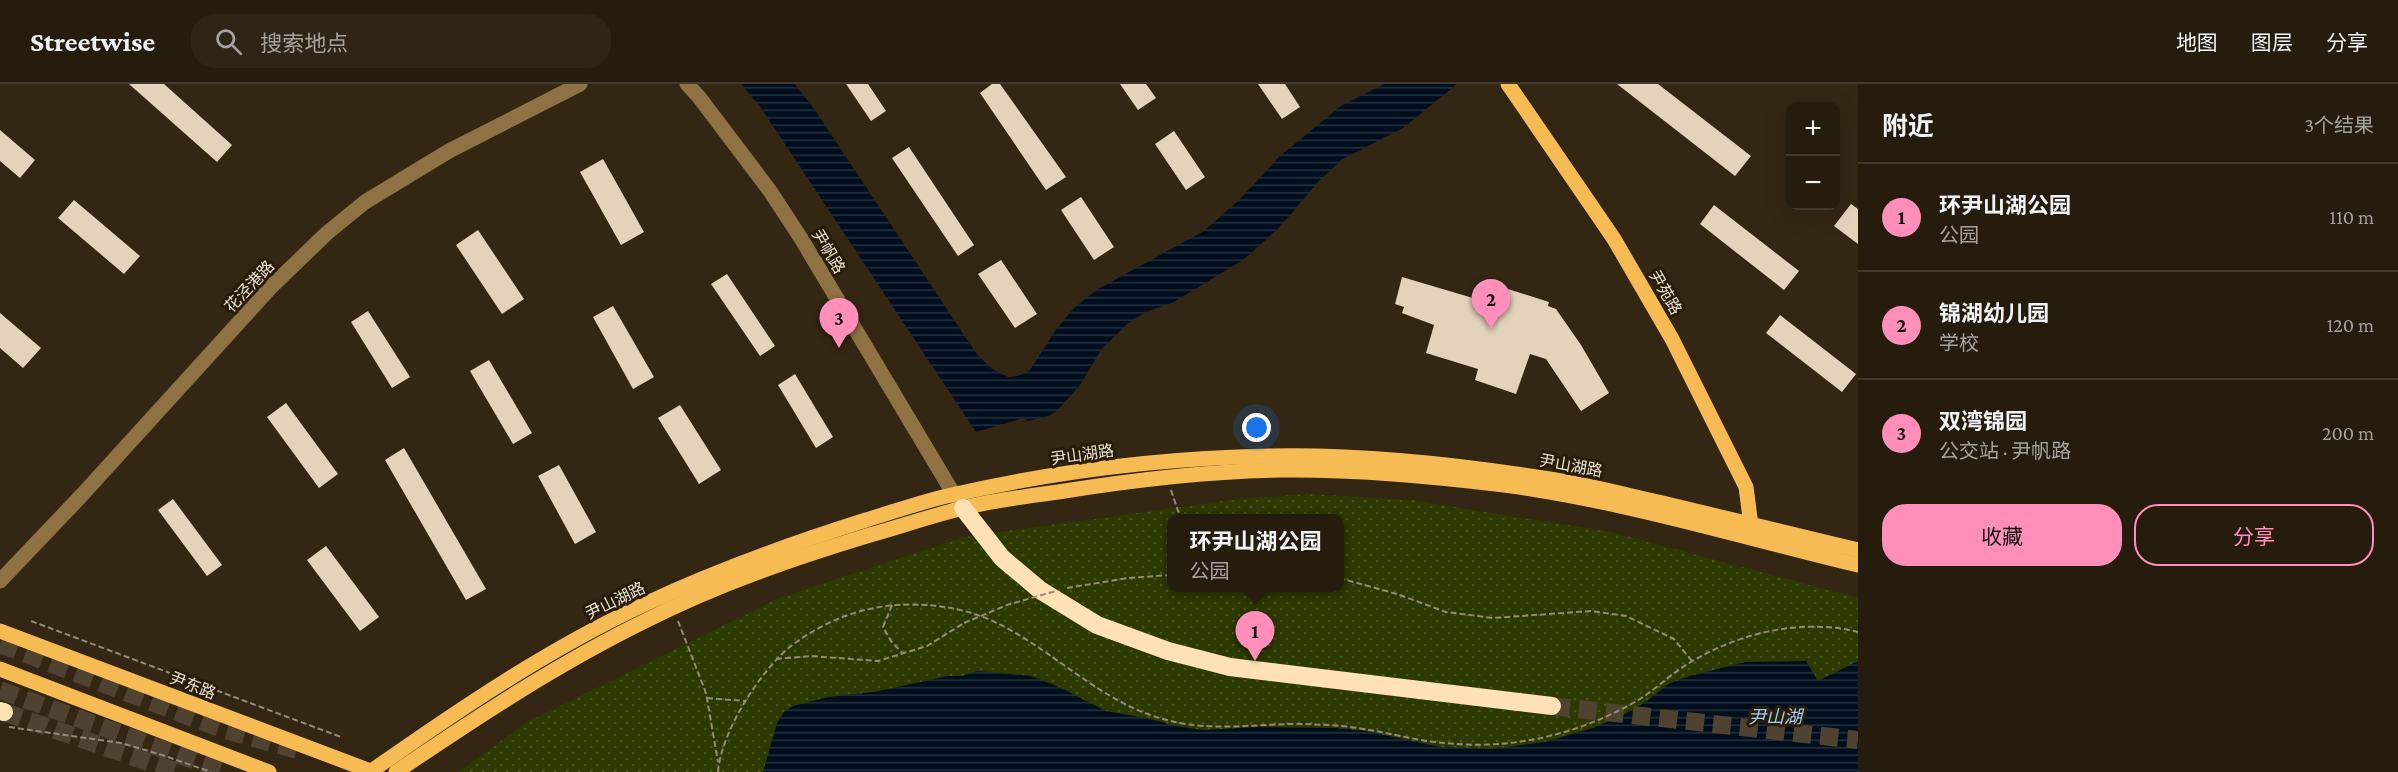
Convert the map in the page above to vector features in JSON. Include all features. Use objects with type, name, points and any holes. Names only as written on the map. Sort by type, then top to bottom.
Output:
[{"type":"highway","points":[[958,501],[1002,558],[1041,591],[1097,625],[1168,651],[1230,667],[1552,705]]},
{"type":"main road","name":"尹苑路","points":[[1508,84],[1614,238],[1672,339],[1746,488],[1752,531]]},
{"type":"main road","name":"尹山湖路","points":[[371,772],[521,672],[584,635],[643,604],[722,570],[798,541],[1098,469],[1190,460],[1271,456],[1359,458],[1544,478],[1594,487],[1752,531],[1858,565]]},
{"type":"main road","name":"尹山湖路","points":[[396,772],[532,682],[600,644],[673,608],[805,554],[958,501],[1167,477],[1282,470],[1370,472],[1442,478],[1556,493],[1858,550]]},
{"type":"main road","name":"尹东路","points":[[0,631],[371,772]]},
{"type":"main road","points":[[0,669],[269,772]]},
{"type":"street","name":"花泾港路","points":[[0,581],[81,496],[272,286],[327,233],[365,202],[449,151],[580,84]]},
{"type":"street","name":"尹帆路","points":[[687,84],[783,211],[958,501]]},
{"type":"path","points":[[1167,477],[1180,514]]},
{"type":"path","points":[[776,659],[811,656],[878,661],[927,646],[964,623],[1007,605],[1056,591],[1128,578],[1167,574]]},
{"type":"path","points":[[1344,579],[1397,594],[1446,612],[1493,618],[1591,611],[1626,616],[1674,639],[1692,662]]},
{"type":"path","points":[[892,605],[883,627],[891,641],[903,654]]},
{"type":"path","points":[[718,765],[736,717],[776,659],[824,623],[859,610],[892,605],[936,605],[965,610],[999,624],[1117,701],[1144,714],[1174,722],[1208,726],[1265,724],[1356,727],[1445,743],[1476,745],[1519,743],[1588,724],[1633,703],[1712,650],[1749,636],[1794,627],[1843,628],[1858,632]]},
{"type":"path","points":[[673,608],[707,698],[718,772]]},
{"type":"path","points":[[31,621],[341,738]]},
{"type":"path","points":[[707,698],[745,701]]},
{"type":"path","points":[[3,717],[121,743],[162,754],[212,772]]},
{"type":"green space","points":[[1309,494],[1411,500],[1611,532],[1858,598],[1858,772],[459,772],[524,724],[779,598],[964,537],[1238,499]]},
{"type":"water","points":[[741,84],[795,84],[815,110],[976,353],[992,369],[1008,377],[1018,376],[1030,370],[1057,328],[1075,307],[1098,289],[1204,231],[1239,200],[1280,156],[1341,106],[1384,84],[1457,84],[1403,128],[1341,160],[1319,181],[1278,229],[1243,260],[1174,302],[1146,312],[1127,324],[1101,350],[1080,385],[1058,410],[1049,416],[1028,421],[1024,418],[976,432],[761,108]]},
{"type":"water","name":"尹山湖","points":[[1806,661],[1818,681],[1858,661],[1858,772],[763,772],[777,723],[784,712],[793,706],[828,697],[874,692],[948,676],[962,676],[977,671],[1031,676],[1059,687],[1106,711],[1176,726],[1203,730],[1259,727],[1336,728],[1365,731],[1440,747],[1493,749],[1545,742],[1593,728],[1647,701],[1670,683],[1690,676],[1745,662]]},
{"type":"building","points":[[129,84],[164,84],[232,145],[217,162]]},
{"type":"building","points":[[846,84],[868,84],[886,111],[871,121]]},
{"type":"building","points":[[992,84],[1000,84],[1066,177],[1046,190],[980,93]]},
{"type":"building","points":[[1120,84],[1146,84],[1156,98],[1138,110]]},
{"type":"building","points":[[1258,84],[1285,84],[1300,107],[1282,119]]},
{"type":"building","points":[[1617,84],[1658,84],[1751,156],[1735,176]]},
{"type":"building","points":[[0,130],[35,160],[20,178],[0,161]]},
{"type":"building","points":[[1174,131],[1205,177],[1186,190],[1155,144]]},
{"type":"building","points":[[909,147],[974,245],[958,256],[892,158]]},
{"type":"building","points":[[603,159],[644,232],[621,245],[580,172]]},
{"type":"building","points":[[1081,197],[1114,247],[1094,260],[1061,210]]},
{"type":"building","points":[[74,200],[140,256],[124,274],[58,218]]},
{"type":"building","points":[[1851,204],[1858,209],[1858,244],[1834,226]]},
{"type":"building","points":[[1714,205],[1799,271],[1784,290],[1700,224]]},
{"type":"building","points":[[478,230],[524,299],[502,314],[456,245]]},
{"type":"building","points":[[1001,260],[1037,314],[1015,328],[978,274]]},
{"type":"building","points":[[727,274],[775,346],[760,356],[711,284]]},
{"type":"building","points":[[1402,277],[1483,301],[1489,283],[1549,302],[1548,306],[1556,309],[1581,345],[1609,393],[1581,411],[1546,359],[1530,354],[1516,394],[1475,380],[1478,369],[1426,353],[1434,325],[1402,313],[1404,307],[1395,304]]},
{"type":"building","points":[[613,306],[654,377],[633,389],[593,317]]},
{"type":"building","points":[[368,311],[410,377],[392,388],[351,322]]},
{"type":"building","points":[[0,313],[41,348],[23,368],[0,348]]},
{"type":"building","points":[[1780,315],[1856,374],[1842,392],[1766,333]]},
{"type":"building","points":[[489,360],[532,433],[513,444],[470,371]]},
{"type":"building","points":[[795,374],[833,437],[816,448],[778,385]]},
{"type":"building","points":[[286,403],[338,474],[319,488],[267,417]]},
{"type":"building","points":[[680,405],[721,470],[699,484],[658,418]]},
{"type":"building","points":[[404,448],[486,589],[466,600],[385,460]]},
{"type":"building","points":[[559,465],[596,532],[575,544],[538,476]]},
{"type":"building","points":[[173,499],[222,565],[207,576],[158,510]]},
{"type":"building","points":[[326,546],[379,617],[360,631],[307,560]]},
{"type":"tunnel","points":[[0,644],[222,729],[304,752]]},
{"type":"tunnel","points":[[0,690],[226,772]]},
{"type":"tunnel","points":[[1552,706],[1858,740]]},
{"type":"tunnel","points":[[4,712],[177,772]]},
{"type":"place","name":"锦湖幼儿园","points":[[1491,329]]},
{"type":"place","name":"双湾锦园","points":[[839,348]]},
{"type":"place","name":"环尹山湖公园","points":[[1255,661]]}]
